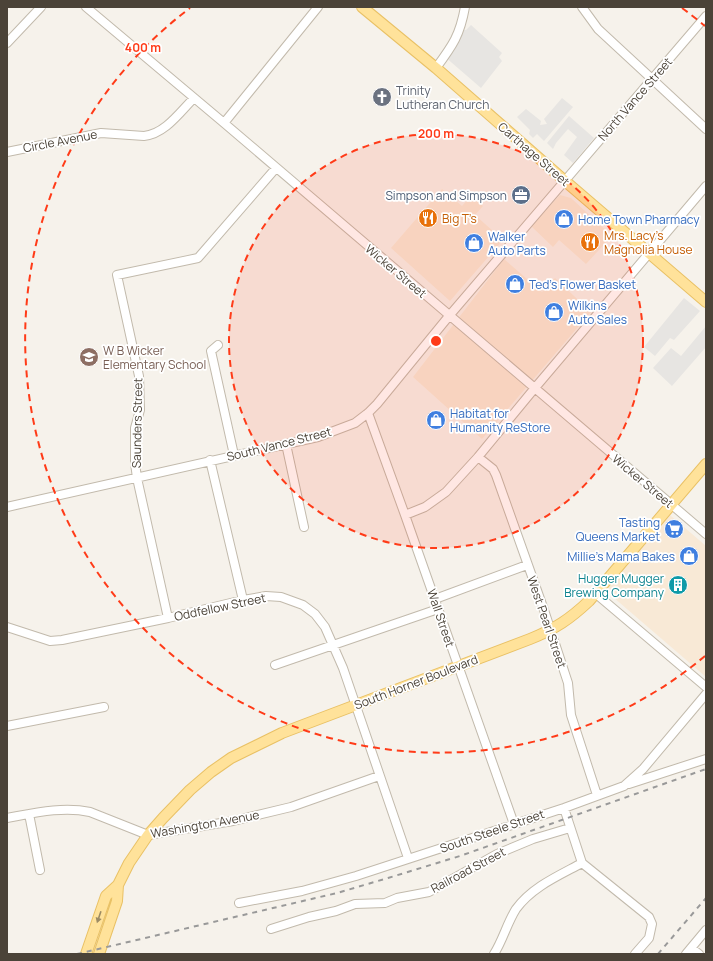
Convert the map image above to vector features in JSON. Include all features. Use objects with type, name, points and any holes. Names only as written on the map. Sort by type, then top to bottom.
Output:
[{"type":"main road","name":"Carthage Street","points":[[362,7],[436,68],[706,302]]},
{"type":"main road","name":"South Horner Boulevard","points":[[86,954],[106,896],[118,885],[129,863],[148,835],[175,804],[211,772],[231,758],[282,733],[551,630],[576,614],[706,464]]},
{"type":"main road","name":"South Horner Boulevard","points":[[99,954],[117,901],[118,885]]},
{"type":"street","points":[[7,43],[41,7]]},
{"type":"street","name":"Wicker Street","points":[[86,7],[706,534]]},
{"type":"street","points":[[224,123],[318,7]]},
{"type":"street","points":[[436,68],[451,47],[461,28],[465,7]]},
{"type":"street","points":[[582,7],[598,29],[653,78],[706,129]]},
{"type":"street","name":"North Vance Street","points":[[565,181],[706,16]]},
{"type":"street","name":"Circle Avenue","points":[[7,152],[101,133],[144,136],[151,135],[159,132],[167,126],[194,98]]},
{"type":"street","name":"Saunders Street","points":[[168,618],[137,478],[135,463],[135,428],[140,410],[139,376],[116,275],[198,258],[276,168]]},
{"type":"street","name":"South Vance Street","points":[[7,507],[210,460],[318,437],[347,426],[368,413],[377,404],[449,316],[565,181]]},
{"type":"street","points":[[405,515],[424,507],[446,492],[478,457],[706,186]]},
{"type":"street","points":[[218,345],[211,350],[234,455]]},
{"type":"street","name":"Wall Street","points":[[368,413],[514,824]]},
{"type":"street","points":[[286,444],[304,527]]},
{"type":"street","name":"West Pearl Street","points":[[478,457],[493,469],[496,476],[551,630],[568,683],[574,729],[597,795]]},
{"type":"street","points":[[210,460],[243,600]]},
{"type":"street","points":[[435,599],[528,565]]},
{"type":"street","points":[[595,593],[706,686]]},
{"type":"street","name":"Oddfellow Street","points":[[7,627],[50,641],[62,640],[168,618],[266,596],[281,597],[303,605],[315,614],[325,626],[343,668],[408,858]]},
{"type":"street","points":[[275,665],[438,610]]},
{"type":"street","name":"South Steele Street","points":[[239,903],[302,891],[356,876],[564,808],[624,786],[643,769],[706,694]]},
{"type":"street","points":[[7,726],[104,707]]},
{"type":"street","points":[[624,786],[706,759]]},
{"type":"street","name":"Washington Avenue","points":[[7,818],[64,809],[82,810],[148,835],[233,821],[291,807],[379,776]]},
{"type":"street","points":[[564,808],[582,863],[649,918],[652,924],[649,938],[635,954]]},
{"type":"street","points":[[29,814],[40,870]]},
{"type":"street","name":"Railroad Street","points":[[271,929],[309,917],[336,911],[355,904],[385,903],[397,898],[429,892],[497,854],[533,839],[570,828]]},
{"type":"street","points":[[494,954],[516,910],[526,898],[540,886],[582,863]]},
{"type":"street","points":[[699,954],[689,951],[706,930]]},
{"type":"shaded area","points":[[471,25],[502,53],[499,57],[502,61],[481,88],[444,56],[460,30],[466,30]]},
{"type":"shaded area","points":[[562,98],[573,107],[544,141],[537,134],[533,138],[529,134],[530,130],[517,117],[526,109],[541,121],[540,125],[547,124],[544,119]]},
{"type":"shaded area","points":[[569,116],[594,138],[573,163],[564,155],[577,137],[568,129],[553,149],[547,143]]},
{"type":"shaded area","points":[[442,189],[462,206],[471,196],[483,206],[475,215],[503,240],[450,301],[391,248]]},
{"type":"shaded area","points":[[560,195],[571,198],[612,236],[586,264],[559,240],[553,247],[531,226]]},
{"type":"shaded area","points":[[504,259],[542,292],[555,278],[591,312],[482,439],[413,377]]},
{"type":"shaded area","points":[[684,298],[700,311],[674,340],[670,338],[655,356],[644,347]]},
{"type":"shaded area","points":[[706,326],[706,347],[672,386],[653,368],[671,348],[681,356]]},
{"type":"shaded area","points":[[670,515],[706,546],[706,677],[606,591]]},
{"type":"railway","points":[[77,954],[337,893],[460,856],[706,769]]},
{"type":"railway","points":[[658,954],[706,898]]},
{"type":"place","name":"Trinity Lutheran Church","points":[[382,97]]},
{"type":"place","name":"Simpson and Simpson","points":[[521,195]]},
{"type":"place","name":"Big T’s","points":[[428,218]]},
{"type":"place","name":"Home Town Pharmacy","points":[[564,219]]},
{"type":"place","name":"Mrs. Lacy’s Magnolia House","points":[[590,242]]},
{"type":"place","name":"Walker Auto Parts","points":[[474,243]]},
{"type":"place","name":"Ted's Flower Basket","points":[[515,284]]},
{"type":"place","name":"Wilkins Auto Sales","points":[[554,312]]},
{"type":"place","name":"W B Wicker Elementary School","points":[[89,357]]},
{"type":"place","name":"Habitat for Humanity ReStore","points":[[436,420]]},
{"type":"place","name":"Tasting Queens Market","points":[[674,529]]},
{"type":"place","name":"Millie's Mama Bakes","points":[[689,556]]},
{"type":"place","name":"Hugger Mugger Brewing Company","points":[[678,585]]}]
